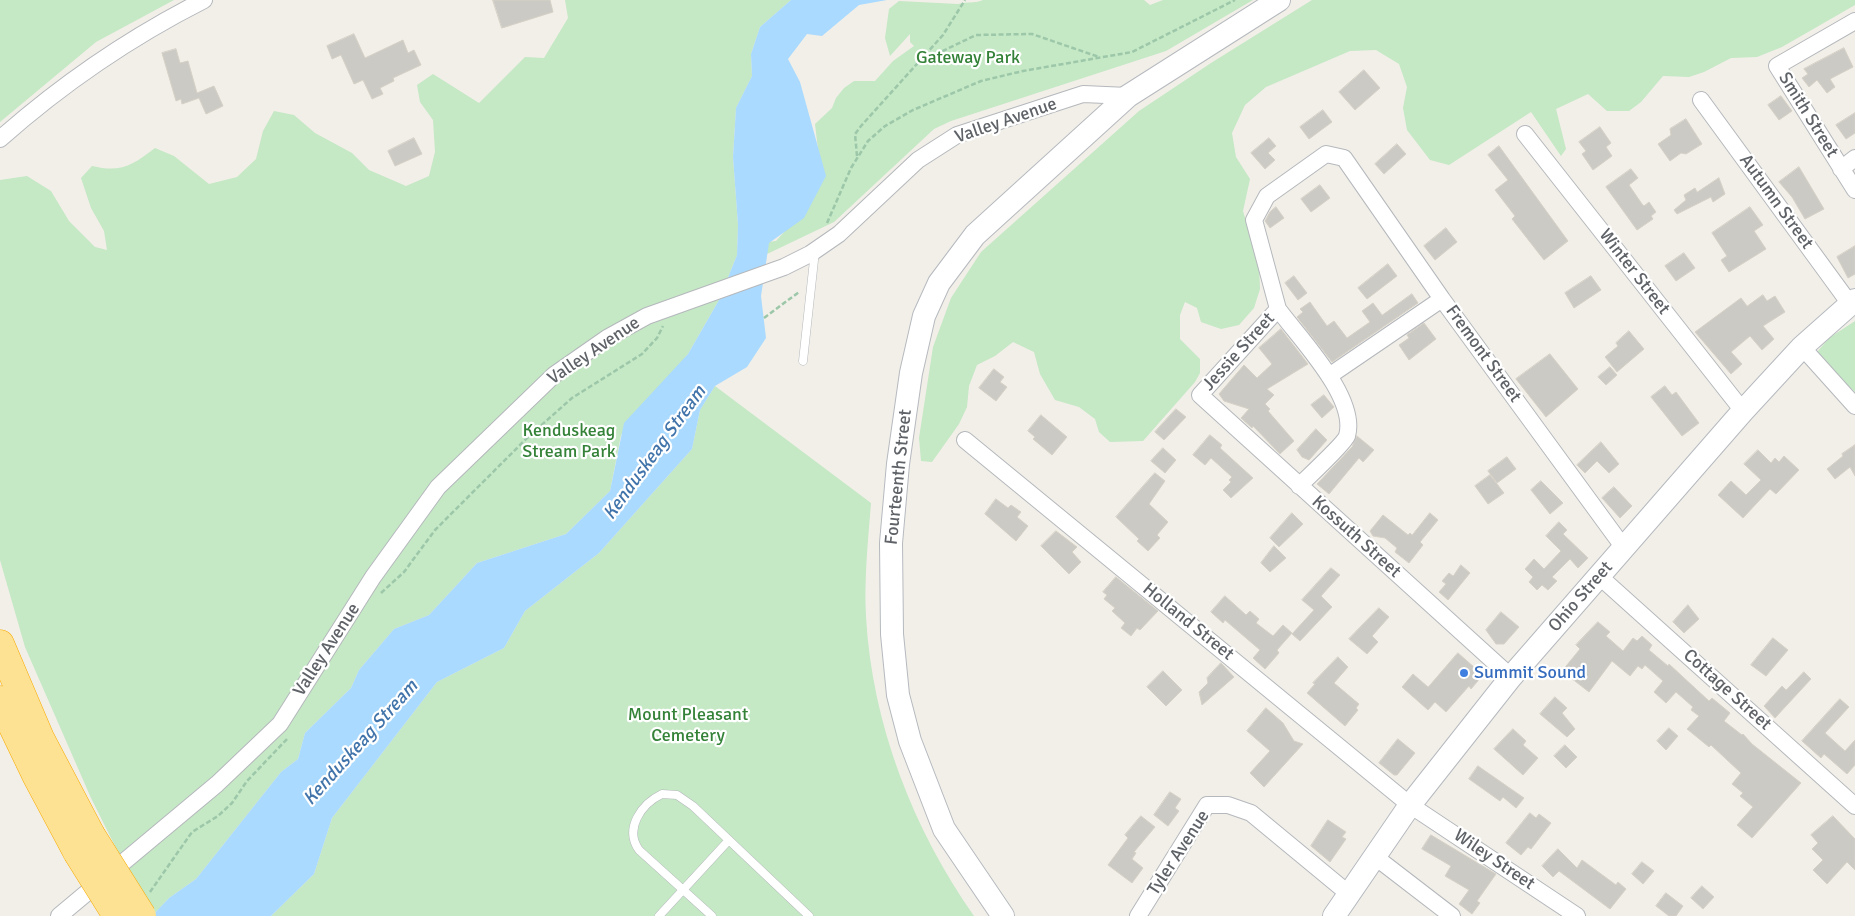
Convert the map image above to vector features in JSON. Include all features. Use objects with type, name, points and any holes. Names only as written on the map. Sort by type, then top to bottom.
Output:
[{"type":"highway","points":[[0,644],[117,916]]},
{"type":"highway","points":[[0,700],[36,778],[84,843],[145,905]]},
{"type":"street","points":[[0,139],[50,97],[110,53],[204,0]]},
{"type":"street","points":[[1128,96],[1279,0]]},
{"type":"street","name":"Smith Street","points":[[1855,21],[1777,66],[1855,190]]},
{"type":"street","name":"Valley Avenue","points":[[59,916],[217,784],[280,724],[373,577],[438,487],[554,375],[606,338],[647,316],[784,267],[816,250],[839,234],[918,160],[957,135],[1083,94],[1128,96]]},
{"type":"street","name":"Fourteenth Street","points":[[1003,916],[944,829],[910,741],[898,695],[892,634],[891,543],[898,464],[911,373],[924,316],[939,283],[975,235],[1128,96]]},
{"type":"street","name":"Autumn Street","points":[[1701,100],[1853,302]]},
{"type":"street","name":"Winter Street","points":[[1524,134],[1743,411]]},
{"type":"street","name":"Fremont Street","points":[[1267,196],[1326,154],[1344,158],[1442,299],[1624,548]]},
{"type":"street","points":[[1841,169],[1855,158]]},
{"type":"street","name":"Jessie Street","points":[[1200,395],[1278,309],[1254,220],[1267,196]]},
{"type":"street","points":[[1328,376],[1442,299]]},
{"type":"street","name":"Ohio Street","points":[[1334,916],[1410,805],[1511,677],[1743,411],[1802,347],[1853,302]]},
{"type":"street","points":[[1278,309],[1342,394],[1348,414],[1346,437],[1299,486]]},
{"type":"street","points":[[1802,347],[1855,406]]},
{"type":"street","name":"Kossuth Street","points":[[1200,395],[1511,677]]},
{"type":"street","name":"Holland Street","points":[[965,440],[1410,805]]},
{"type":"street","name":"Cottage Street","points":[[1599,576],[1855,806]]},
{"type":"street","name":"Tyler Avenue","points":[[1138,916],[1207,805],[1228,805],[1251,812],[1348,894]]},
{"type":"street","name":"Wiley Street","points":[[1410,805],[1577,916]]},
{"type":"street","points":[[1374,856],[1452,916]]},
{"type":"lane","points":[[803,361],[816,250]]},
{"type":"lane","points":[[712,916],[639,850],[634,843],[634,827],[644,807],[662,794],[677,796],[693,806],[810,916]]},
{"type":"lane","points":[[659,916],[729,840]]},
{"type":"path","points":[[858,157],[855,134],[943,35],[965,0]]},
{"type":"path","points":[[816,250],[851,168],[868,141],[884,126],[913,110],[981,81],[1132,52],[1235,0]]},
{"type":"path","points":[[920,62],[976,35],[1032,34],[1100,58]]},
{"type":"path","points":[[764,318],[812,283]]},
{"type":"path","points":[[378,596],[404,572],[436,530],[527,438],[572,398],[642,354],[651,346],[657,338],[672,306]]},
{"type":"path","points":[[145,905],[192,832],[218,816],[232,804],[247,780],[285,742],[290,734]]},
{"type":"green space","points":[[0,0],[174,0],[96,42],[0,122]]},
{"type":"green space","name":"Kenduskeag Stream Park","points":[[565,0],[791,0],[760,27],[751,54],[752,76],[736,108],[733,157],[738,225],[737,255],[719,300],[688,354],[621,435],[610,491],[566,534],[477,563],[429,615],[394,629],[359,670],[351,688],[305,733],[298,759],[281,772],[196,879],[169,898],[155,913],[118,852],[91,798],[25,647],[0,560],[0,180],[27,176],[51,191],[69,221],[95,247],[107,250],[104,231],[91,208],[81,178],[92,166],[111,169],[126,166],[155,148],[174,156],[209,184],[237,177],[256,159],[263,131],[274,111],[294,115],[315,133],[352,153],[369,170],[406,186],[429,176],[435,152],[433,120],[420,102],[417,85],[433,74],[479,103],[525,57],[544,58],[568,18]]},
{"type":"green space","name":"Gateway Park","points":[[983,0],[1144,0],[1150,5],[1163,0],[1253,0],[1166,51],[951,121],[934,129],[834,222],[767,254],[767,242],[776,241],[811,202],[822,183],[815,124],[832,108],[836,98],[844,88],[854,81],[875,81],[893,61],[914,46],[910,42],[910,34],[890,56],[885,38],[889,9],[899,1],[958,4]]},
{"type":"green space","points":[[1312,0],[1855,0],[1855,5],[1782,47],[1757,57],[1731,58],[1704,72],[1689,77],[1663,76],[1641,102],[1629,111],[1607,111],[1588,94],[1556,109],[1566,149],[1561,156],[1531,112],[1449,165],[1430,160],[1407,130],[1403,108],[1407,87],[1399,64],[1376,50],[1350,51],[1266,87],[1245,105],[1232,133],[1236,157],[1250,179],[1243,211],[1259,265],[1260,289],[1254,308],[1239,325],[1221,329],[1201,322],[1197,308],[1185,302],[1180,315],[1180,339],[1200,359],[1200,373],[1195,382],[1143,441],[1110,442],[1099,432],[1095,419],[1079,407],[1055,400],[1040,374],[1034,352],[1013,342],[995,356],[977,365],[969,386],[967,407],[959,424],[932,462],[921,461],[919,438],[933,347],[951,298],[981,252],[1139,111],[1211,63]]},
{"type":"green space","points":[[1855,321],[1855,392],[1825,365],[1817,352],[1829,338]]},
{"type":"green space","name":"Mount Pleasant Cemetery","points":[[715,386],[871,503],[866,617],[877,697],[899,774],[915,811],[932,848],[974,916],[271,916],[314,874],[332,818],[437,682],[504,648],[525,611],[599,553],[692,449],[700,410]]},
{"type":"water","name":"Kenduskeag Stream","points":[[791,0],[887,0],[859,5],[822,36],[807,34],[788,59],[800,82],[826,176],[804,218],[769,243],[761,296],[766,338],[747,367],[715,386],[700,410],[692,449],[599,553],[525,611],[504,648],[437,682],[332,818],[314,874],[271,916],[152,916],[169,898],[196,879],[281,772],[298,759],[305,733],[351,688],[359,670],[394,629],[429,615],[477,563],[566,534],[610,491],[624,423],[688,354],[719,300],[737,255],[738,225],[733,157],[736,108],[752,76],[751,54],[760,27]]},
{"type":"building","points":[[493,0],[550,0],[553,12],[502,28]]},
{"type":"building","points":[[354,34],[365,58],[403,40],[408,53],[414,50],[421,65],[393,78],[394,81],[380,88],[383,94],[372,99],[363,80],[354,84],[341,55],[332,59],[327,46]]},
{"type":"building","points":[[1844,48],[1853,67],[1830,79],[1835,87],[1827,93],[1817,80],[1809,87],[1802,78],[1808,74],[1804,69]]},
{"type":"building","points":[[176,49],[180,63],[188,61],[197,93],[214,86],[223,106],[206,114],[199,98],[182,104],[181,99],[176,101],[162,53]]},
{"type":"building","points":[[1364,70],[1380,88],[1355,110],[1339,92]]},
{"type":"building","points":[[1781,96],[1792,111],[1779,120],[1768,105]]},
{"type":"building","points":[[1323,110],[1332,122],[1309,139],[1300,127]]},
{"type":"building","points":[[1855,113],[1855,133],[1846,139],[1836,125]]},
{"type":"building","points":[[1686,119],[1702,144],[1686,154],[1681,153],[1670,161],[1658,144],[1671,135],[1670,129]]},
{"type":"building","points":[[1600,127],[1611,143],[1606,147],[1612,156],[1593,170],[1582,154],[1586,151],[1579,142]]},
{"type":"building","points":[[414,138],[422,154],[395,166],[388,151]]},
{"type":"building","points":[[1269,138],[1276,146],[1268,153],[1275,160],[1265,169],[1251,153]]},
{"type":"building","points":[[1397,144],[1406,154],[1384,174],[1375,164]]},
{"type":"building","points":[[1499,146],[1568,241],[1544,260],[1512,219],[1515,216],[1495,190],[1508,180],[1488,155]]},
{"type":"building","points":[[1799,167],[1824,209],[1805,219],[1792,197],[1779,182]]},
{"type":"building","points":[[1631,169],[1638,178],[1629,185],[1644,206],[1649,202],[1656,212],[1651,216],[1653,219],[1637,230],[1606,187]]},
{"type":"building","points":[[1719,178],[1725,194],[1713,202],[1711,197],[1677,214],[1674,210],[1686,200],[1684,195],[1695,188],[1697,192]]},
{"type":"building","points":[[1320,185],[1330,198],[1311,212],[1301,199]]},
{"type":"building","points":[[1276,207],[1284,218],[1270,228],[1265,221],[1270,212]]},
{"type":"building","points":[[1750,207],[1763,225],[1754,231],[1766,249],[1729,272],[1721,260],[1727,256],[1712,233]]},
{"type":"building","points":[[1446,228],[1457,242],[1435,260],[1424,246]]},
{"type":"building","points":[[1855,246],[1855,274],[1848,278],[1837,257]]},
{"type":"building","points":[[1684,253],[1695,268],[1676,281],[1665,266]]},
{"type":"building","points":[[1388,264],[1397,276],[1367,299],[1358,288]]},
{"type":"building","points":[[1294,276],[1307,293],[1298,300],[1285,283]]},
{"type":"building","points":[[1591,276],[1601,290],[1574,308],[1565,293]]},
{"type":"building","points":[[1412,294],[1418,303],[1332,362],[1297,317],[1303,312],[1300,309],[1310,302],[1327,326],[1334,321],[1347,338],[1370,322],[1362,311],[1373,303],[1382,315]]},
{"type":"building","points":[[1763,295],[1767,301],[1775,296],[1785,312],[1763,326],[1774,339],[1762,350],[1750,336],[1731,352],[1742,364],[1731,374],[1695,332],[1741,298],[1747,306]]},
{"type":"building","points":[[1424,323],[1436,339],[1409,360],[1399,345],[1409,338],[1407,335]]},
{"type":"building","points":[[1281,329],[1308,364],[1267,389],[1274,395],[1265,404],[1270,409],[1268,411],[1294,441],[1280,454],[1253,426],[1252,428],[1241,418],[1249,409],[1224,401],[1219,394],[1244,365],[1257,378],[1272,364],[1259,348]]},
{"type":"building","points":[[1629,331],[1644,349],[1617,372],[1605,357],[1618,346],[1616,343]]},
{"type":"building","points":[[1550,354],[1578,389],[1546,417],[1516,379]]},
{"type":"building","points":[[1610,367],[1617,375],[1606,385],[1598,377]]},
{"type":"building","points":[[994,369],[1004,377],[1000,382],[1007,387],[996,401],[979,388]]},
{"type":"building","points":[[1665,386],[1672,395],[1676,392],[1699,423],[1682,436],[1651,397]]},
{"type":"building","points":[[1324,395],[1334,407],[1322,418],[1311,405]]},
{"type":"building","points":[[1176,409],[1186,417],[1164,440],[1155,432]]},
{"type":"building","points":[[1041,415],[1067,437],[1052,455],[1033,439],[1035,437],[1028,431]]},
{"type":"building","points":[[1316,429],[1327,440],[1309,460],[1302,457],[1297,450]]},
{"type":"building","points":[[1210,435],[1222,445],[1220,448],[1253,478],[1231,498],[1223,490],[1231,482],[1229,480],[1232,477],[1211,458],[1205,465],[1193,455]]},
{"type":"building","points":[[1357,436],[1374,450],[1363,462],[1359,458],[1329,494],[1317,484],[1352,447]]},
{"type":"building","points":[[1601,442],[1619,464],[1609,473],[1597,461],[1585,473],[1577,465]]},
{"type":"building","points":[[1855,445],[1855,476],[1850,467],[1835,479],[1827,469],[1843,456],[1842,454]]},
{"type":"building","points":[[1163,448],[1176,460],[1165,473],[1151,461]]},
{"type":"building","points":[[1758,450],[1771,463],[1775,458],[1779,462],[1784,456],[1799,470],[1776,494],[1770,489],[1743,518],[1718,495],[1731,481],[1746,495],[1761,480],[1744,464]]},
{"type":"building","points":[[1507,457],[1516,469],[1497,483],[1488,471]]},
{"type":"building","points":[[1155,473],[1165,481],[1149,504],[1168,522],[1157,535],[1160,538],[1148,551],[1137,541],[1139,539],[1116,517]]},
{"type":"building","points":[[1490,475],[1504,493],[1488,504],[1475,486]]},
{"type":"building","points":[[1541,481],[1563,503],[1550,514],[1531,490]]},
{"type":"building","points":[[1614,487],[1632,506],[1620,518],[1602,498]]},
{"type":"building","points":[[996,499],[1008,508],[1011,505],[1021,512],[1017,517],[1028,526],[1016,541],[985,514]]},
{"type":"building","points":[[1292,513],[1303,524],[1279,547],[1270,538]]},
{"type":"building","points":[[1430,513],[1438,520],[1420,542],[1423,545],[1409,563],[1395,552],[1397,548],[1385,538],[1373,536],[1370,531],[1383,515],[1408,535],[1410,533],[1412,535]]},
{"type":"building","points":[[1559,522],[1567,530],[1563,534],[1588,558],[1578,568],[1570,559],[1552,577],[1557,581],[1548,590],[1542,585],[1537,590],[1529,582],[1533,577],[1525,569],[1534,559],[1544,569],[1561,551],[1546,536]]},
{"type":"building","points":[[1056,531],[1077,547],[1072,552],[1081,562],[1069,574],[1041,546]]},
{"type":"building","points":[[1274,546],[1286,558],[1270,572],[1261,563]]},
{"type":"building","points":[[1461,565],[1470,573],[1448,600],[1439,592],[1446,584],[1442,581],[1449,573],[1453,576]]},
{"type":"building","points":[[1331,568],[1340,575],[1321,596],[1332,607],[1300,641],[1292,634],[1314,610],[1302,600]]},
{"type":"building","points":[[1116,577],[1158,611],[1140,630],[1137,628],[1131,636],[1121,628],[1125,623],[1112,611],[1115,608],[1104,599],[1107,595],[1103,592]]},
{"type":"building","points":[[1225,596],[1246,615],[1250,611],[1259,619],[1256,623],[1273,636],[1283,625],[1292,633],[1277,650],[1279,653],[1265,669],[1253,658],[1260,650],[1225,620],[1223,623],[1211,612]]},
{"type":"building","points":[[1688,605],[1699,619],[1684,633],[1673,622]]},
{"type":"building","points":[[1379,608],[1389,617],[1372,636],[1378,642],[1367,654],[1349,639]]},
{"type":"building","points":[[1501,612],[1519,627],[1504,644],[1496,644],[1486,630]]},
{"type":"building","points":[[1598,622],[1610,632],[1606,636],[1623,651],[1633,638],[1637,641],[1642,636],[1652,645],[1649,650],[1668,666],[1669,664],[1709,701],[1712,698],[1730,713],[1724,721],[1743,734],[1752,744],[1801,783],[1752,838],[1737,825],[1753,807],[1740,796],[1743,793],[1732,784],[1741,773],[1711,745],[1709,747],[1687,729],[1699,716],[1691,710],[1693,707],[1676,692],[1666,703],[1654,692],[1663,681],[1645,665],[1642,669],[1638,666],[1630,676],[1612,661],[1589,692],[1562,671],[1580,649],[1576,645]]},
{"type":"building","points":[[1773,638],[1788,650],[1766,676],[1751,665]]},
{"type":"building","points":[[1458,653],[1483,675],[1471,689],[1469,686],[1446,712],[1435,702],[1428,710],[1402,687],[1413,674],[1428,687]]},
{"type":"building","points":[[1338,657],[1348,667],[1334,683],[1359,704],[1356,708],[1358,710],[1345,726],[1307,693],[1315,684],[1313,683]]},
{"type":"building","points":[[1221,663],[1234,677],[1202,705],[1199,692],[1208,683],[1207,678]]},
{"type":"building","points":[[1163,671],[1182,690],[1166,706],[1147,687]]},
{"type":"building","points":[[1804,672],[1811,679],[1775,718],[1764,706],[1782,686],[1786,690]]},
{"type":"building","points":[[1555,697],[1567,708],[1562,713],[1575,729],[1567,737],[1540,714]]},
{"type":"building","points":[[1840,699],[1849,707],[1825,733],[1845,751],[1855,740],[1855,765],[1847,774],[1824,754],[1821,758],[1802,741]]},
{"type":"building","points":[[1266,708],[1283,723],[1294,741],[1303,744],[1264,787],[1250,773],[1270,751],[1247,731]]},
{"type":"building","points":[[1669,728],[1678,736],[1666,750],[1657,741]]},
{"type":"building","points":[[1513,729],[1526,741],[1523,745],[1538,758],[1523,775],[1494,749]]},
{"type":"building","points":[[1398,739],[1415,753],[1397,775],[1394,775],[1379,763]]},
{"type":"building","points":[[1565,745],[1577,757],[1566,768],[1554,756]]},
{"type":"building","points":[[1478,766],[1524,798],[1516,808],[1503,797],[1500,801],[1469,779]]},
{"type":"building","points":[[1170,792],[1181,799],[1175,808],[1179,811],[1168,826],[1154,815]]},
{"type":"building","points":[[1530,813],[1536,818],[1539,814],[1551,823],[1531,849],[1528,847],[1521,855],[1506,843]]},
{"type":"building","points":[[1141,816],[1155,827],[1134,852],[1136,853],[1132,859],[1143,868],[1132,883],[1108,865],[1128,838],[1125,835]]},
{"type":"building","points":[[1833,816],[1855,839],[1855,870],[1847,862],[1827,884],[1813,870],[1823,860],[1812,849],[1818,843],[1811,835]]},
{"type":"building","points":[[1328,820],[1346,832],[1342,837],[1346,839],[1330,862],[1311,846]]},
{"type":"building","points":[[1431,835],[1496,874],[1477,901],[1480,903],[1472,914],[1459,904],[1469,890],[1445,876],[1451,866],[1422,849]]},
{"type":"building","points":[[1558,849],[1577,868],[1582,860],[1616,885],[1618,882],[1626,889],[1610,909],[1559,871],[1553,877],[1542,866]]},
{"type":"building","points":[[1642,862],[1654,871],[1643,884],[1632,874]]},
{"type":"building","points":[[1702,886],[1714,897],[1703,909],[1691,898]]},
{"type":"building","points":[[1666,893],[1683,906],[1676,916],[1669,916],[1656,906]]},
{"type":"place","name":"Summit Sound","points":[[1464,673]]}]
